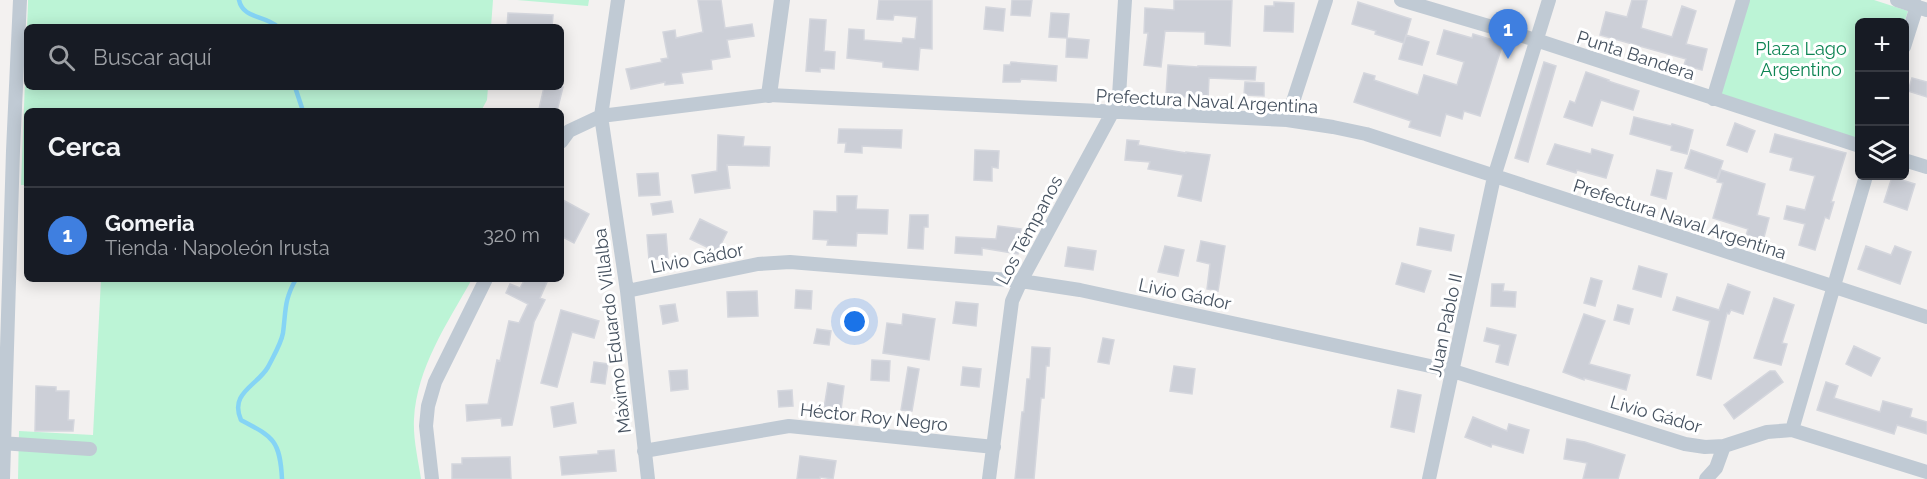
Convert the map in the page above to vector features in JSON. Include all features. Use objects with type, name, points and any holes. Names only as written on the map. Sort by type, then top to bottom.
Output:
[{"type":"street","points":[[3,479],[6,182],[20,0]]},
{"type":"street","name":"Máximo Eduardo Villalba","points":[[618,0],[601,116],[627,291],[648,479]]},
{"type":"street","points":[[769,95],[782,0]]},
{"type":"street","name":"Los Témpanos","points":[[989,479],[1012,301],[1119,96],[1125,0]]},
{"type":"street","points":[[1287,120],[1326,0]]},
{"type":"street","name":"Punta Bandera","points":[[1401,0],[1536,40],[1855,144]]},
{"type":"street","name":"Juan Pablo II","points":[[1429,479],[1494,177],[1549,0]]},
{"type":"street","points":[[1713,99],[1743,0]]},
{"type":"street","points":[[1897,0],[1922,8],[1909,38]]},
{"type":"street","name":"Prefectura Naval Argentina","points":[[564,138],[569,131],[601,116],[769,95],[1287,120],[1366,134],[1927,317]]},
{"type":"street","points":[[1909,161],[1927,167]]},
{"type":"street","points":[[1865,180],[1792,430],[1927,472]]},
{"type":"street","name":"Livio Gádor","points":[[627,291],[758,264],[790,262],[1021,281],[1080,290],[1453,371],[1685,444],[1705,447],[1724,446],[1767,432],[1792,430]]},
{"type":"street","points":[[432,479],[426,426],[428,406],[435,382],[485,282]]},
{"type":"street","name":"Héctor Roy Negro","points":[[644,451],[789,426],[994,447]]},
{"type":"street","points":[[2,443],[90,449]]},
{"type":"street","points":[[1706,479],[1716,468],[1724,446]]},
{"type":"green space","points":[[28,0],[493,0],[491,24],[27,24]]},
{"type":"green space","points":[[517,0],[589,0],[588,6]]},
{"type":"green space","name":"Plaza Lago Argentino","points":[[1749,0],[1874,0],[1908,11],[1906,18],[1855,18],[1855,138],[1721,94]]},
{"type":"green space","points":[[25,90],[488,90],[487,100],[483,108],[24,108],[24,185],[21,185]]},
{"type":"green space","points":[[101,282],[470,282],[435,346],[416,400],[414,426],[421,479],[18,479],[19,431],[93,435]]},
{"type":"building","points":[[698,0],[721,0],[725,28],[752,24],[754,36],[727,40],[730,57],[711,60],[712,69],[681,73],[683,83],[665,85],[665,82],[631,89],[626,69],[662,62],[661,59],[668,58],[663,32],[675,30],[676,38],[703,32]]},
{"type":"building","points":[[879,0],[932,0],[932,49],[920,48],[918,70],[883,67],[883,62],[847,58],[849,29],[864,30],[864,40],[902,43],[903,38],[915,39],[917,17],[894,15],[893,20],[877,19]]},
{"type":"building","points":[[1012,0],[1032,0],[1030,16],[1011,15]]},
{"type":"building","points":[[1174,0],[1232,0],[1230,46],[1205,44],[1205,32],[1165,31],[1161,67],[1144,65],[1148,33],[1144,33],[1145,8],[1174,10]]},
{"type":"building","points":[[1632,0],[1647,0],[1641,28],[1672,37],[1682,6],[1696,11],[1686,44],[1707,49],[1702,70],[1684,65],[1686,59],[1600,35],[1606,12],[1627,17]]},
{"type":"building","points":[[1274,2],[1294,3],[1293,32],[1264,31],[1265,6],[1274,6]]},
{"type":"building","points":[[1358,2],[1411,19],[1404,43],[1352,24]]},
{"type":"building","points":[[986,7],[1005,9],[1003,31],[984,29]]},
{"type":"building","points":[[508,13],[553,15],[552,24],[507,24]]},
{"type":"building","points":[[1051,13],[1069,14],[1067,38],[1049,37]]},
{"type":"building","points":[[810,19],[826,20],[824,51],[835,52],[834,69],[820,68],[820,72],[806,71]]},
{"type":"building","points":[[1444,30],[1472,38],[1473,34],[1503,43],[1480,116],[1464,111],[1462,119],[1446,114],[1440,136],[1409,127],[1411,121],[1354,102],[1364,73],[1375,76],[1374,80],[1418,95],[1424,75],[1457,85],[1464,62],[1437,54]]},
{"type":"building","points":[[1406,35],[1429,42],[1422,65],[1399,59]]},
{"type":"building","points":[[1067,38],[1089,40],[1087,58],[1066,57]]},
{"type":"building","points":[[1011,62],[1057,66],[1056,81],[1021,79],[1020,82],[1003,82],[1004,65],[1010,65]]},
{"type":"building","points":[[1544,62],[1556,66],[1528,162],[1515,158]]},
{"type":"building","points":[[1168,65],[1256,67],[1255,80],[1209,78],[1208,99],[1166,95]]},
{"type":"building","points":[[1586,72],[1639,91],[1633,110],[1601,100],[1592,126],[1564,117],[1570,101],[1575,103]]},
{"type":"building","points":[[1912,78],[1927,82],[1927,97],[1909,91]]},
{"type":"building","points":[[1245,82],[1264,83],[1264,96],[1244,95]]},
{"type":"building","points":[[543,90],[562,90],[558,108],[539,108]]},
{"type":"building","points":[[1634,117],[1693,130],[1687,154],[1671,150],[1672,146],[1630,134]]},
{"type":"building","points":[[1735,123],[1755,131],[1747,152],[1727,145]]},
{"type":"building","points":[[839,129],[902,130],[901,148],[862,146],[862,153],[845,152],[846,143],[838,143]]},
{"type":"building","points":[[1775,134],[1846,153],[1831,202],[1834,202],[1829,219],[1825,217],[1815,250],[1799,245],[1805,224],[1784,219],[1787,206],[1805,210],[1815,176],[1790,170],[1793,158],[1770,152]]},
{"type":"building","points":[[718,135],[744,137],[743,146],[770,147],[769,166],[727,165],[730,188],[695,193],[692,175],[717,171]]},
{"type":"building","points":[[1127,140],[1139,141],[1138,145],[1210,155],[1201,201],[1178,196],[1183,175],[1148,169],[1150,162],[1125,160]]},
{"type":"building","points":[[1555,144],[1591,154],[1592,149],[1613,155],[1606,178],[1577,170],[1576,173],[1547,164]]},
{"type":"building","points":[[975,150],[999,151],[998,168],[992,167],[992,181],[974,180]]},
{"type":"building","points":[[1691,150],[1723,161],[1717,179],[1685,168]]},
{"type":"building","points":[[1657,170],[1672,173],[1666,199],[1651,195]]},
{"type":"building","points":[[1721,170],[1765,184],[1757,215],[1769,218],[1763,241],[1746,236],[1748,229],[1713,218],[1723,183],[1717,182]]},
{"type":"building","points":[[658,173],[660,195],[639,196],[637,174]]},
{"type":"building","points":[[1891,180],[1915,184],[1907,210],[1884,202]]},
{"type":"building","points":[[837,196],[857,196],[856,209],[888,210],[887,234],[857,233],[856,246],[827,245],[828,240],[813,239],[814,211],[837,212]]},
{"type":"building","points":[[564,201],[589,214],[574,243],[564,238]]},
{"type":"building","points":[[671,201],[673,212],[653,215],[651,204]]},
{"type":"building","points":[[910,215],[928,215],[928,227],[924,227],[923,249],[908,248]]},
{"type":"building","points":[[700,219],[727,232],[717,252],[690,239]]},
{"type":"building","points":[[998,226],[1021,229],[1018,254],[982,248],[982,255],[955,253],[956,237],[996,239]]},
{"type":"building","points":[[1420,228],[1454,235],[1451,251],[1417,245]]},
{"type":"building","points":[[666,234],[668,258],[649,260],[647,235]]},
{"type":"building","points":[[1201,241],[1225,246],[1218,291],[1207,289],[1210,264],[1197,261]]},
{"type":"building","points":[[1165,246],[1184,250],[1178,276],[1158,272]]},
{"type":"building","points":[[1866,246],[1891,255],[1895,246],[1911,252],[1900,284],[1858,269]]},
{"type":"building","points":[[1068,247],[1096,251],[1093,270],[1065,266]]},
{"type":"building","points":[[1402,263],[1431,271],[1424,292],[1396,284]]},
{"type":"building","points":[[1639,266],[1667,274],[1661,297],[1633,289]]},
{"type":"building","points":[[1591,278],[1602,281],[1595,306],[1584,303]]},
{"type":"building","points":[[523,282],[547,282],[540,298],[545,300],[534,322],[512,425],[502,426],[501,418],[467,421],[466,405],[488,404],[497,360],[500,361],[509,321],[519,323],[528,304],[506,293],[510,284],[520,288]]},
{"type":"building","points":[[1492,284],[1504,284],[1503,291],[1516,292],[1515,307],[1491,306]]},
{"type":"building","points":[[1728,284],[1750,292],[1743,314],[1731,310],[1729,314],[1727,313],[1711,379],[1697,375],[1710,321],[1673,310],[1677,297],[1719,310]]},
{"type":"building","points":[[796,290],[812,291],[811,309],[795,308]]},
{"type":"building","points":[[757,291],[758,316],[728,317],[727,292]]},
{"type":"building","points":[[1774,298],[1794,305],[1782,343],[1787,344],[1781,365],[1754,358]]},
{"type":"building","points":[[956,302],[978,304],[976,326],[953,323]]},
{"type":"building","points":[[675,304],[678,321],[663,324],[660,306]]},
{"type":"building","points":[[1618,305],[1633,309],[1629,324],[1614,320]]},
{"type":"building","points":[[561,310],[599,321],[594,338],[572,332],[557,387],[541,383]]},
{"type":"building","points":[[903,314],[935,319],[929,360],[883,353],[887,323],[902,325]]},
{"type":"building","points":[[1584,314],[1605,321],[1589,364],[1630,375],[1626,390],[1584,378],[1584,380],[1563,372]]},
{"type":"building","points":[[1487,328],[1516,335],[1508,365],[1496,362],[1500,345],[1484,341]]},
{"type":"building","points":[[817,329],[831,331],[829,345],[814,343]]},
{"type":"building","points":[[1103,338],[1114,340],[1109,364],[1098,362]]},
{"type":"building","points":[[1854,346],[1880,358],[1871,376],[1846,364]]},
{"type":"building","points":[[1032,347],[1050,348],[1049,366],[1046,366],[1044,398],[1041,398],[1034,479],[1015,479],[1022,412],[1024,412],[1027,379],[1030,379]]},
{"type":"building","points":[[872,360],[890,361],[889,381],[871,380]]},
{"type":"building","points":[[594,362],[608,364],[605,384],[591,382]]},
{"type":"building","points":[[1174,366],[1195,369],[1192,394],[1170,391]]},
{"type":"building","points":[[908,367],[919,369],[912,411],[901,410]]},
{"type":"building","points":[[963,367],[981,369],[979,387],[961,385]]},
{"type":"building","points":[[687,370],[688,389],[671,391],[669,371]]},
{"type":"building","points":[[1770,371],[1775,371],[1783,382],[1734,419],[1724,405]]},
{"type":"building","points":[[1826,382],[1838,386],[1834,398],[1880,412],[1883,401],[1912,409],[1910,417],[1927,422],[1927,434],[1897,425],[1894,434],[1817,410]]},
{"type":"building","points":[[828,383],[844,386],[841,410],[824,408]]},
{"type":"building","points":[[36,386],[56,387],[56,391],[69,391],[68,420],[74,420],[73,431],[35,431]]},
{"type":"building","points":[[792,390],[793,406],[779,407],[778,391]]},
{"type":"building","points":[[1398,390],[1421,395],[1414,432],[1391,427]]},
{"type":"building","points":[[573,403],[576,423],[554,427],[551,407]]},
{"type":"building","points":[[1473,417],[1507,431],[1509,424],[1529,430],[1523,453],[1492,444],[1491,447],[1465,437]]},
{"type":"building","points":[[1567,439],[1585,442],[1625,455],[1618,479],[1583,479],[1587,463],[1564,459]]},
{"type":"building","points":[[614,450],[616,471],[562,475],[560,457],[598,454],[598,451]]},
{"type":"building","points":[[800,456],[836,461],[833,479],[820,477],[820,479],[797,479]]},
{"type":"building","points":[[510,457],[511,479],[452,479],[452,464],[462,464],[462,458]]},
{"type":"waterway","points":[[239,0],[245,11],[274,24]]},
{"type":"waterway","points":[[296,90],[302,108]]},
{"type":"waterway","points":[[282,479],[279,456],[273,441],[241,420],[238,411],[241,396],[263,374],[279,346],[287,299],[294,282]]},
{"type":"place","name":"Gomeria","points":[[1508,59]]}]
